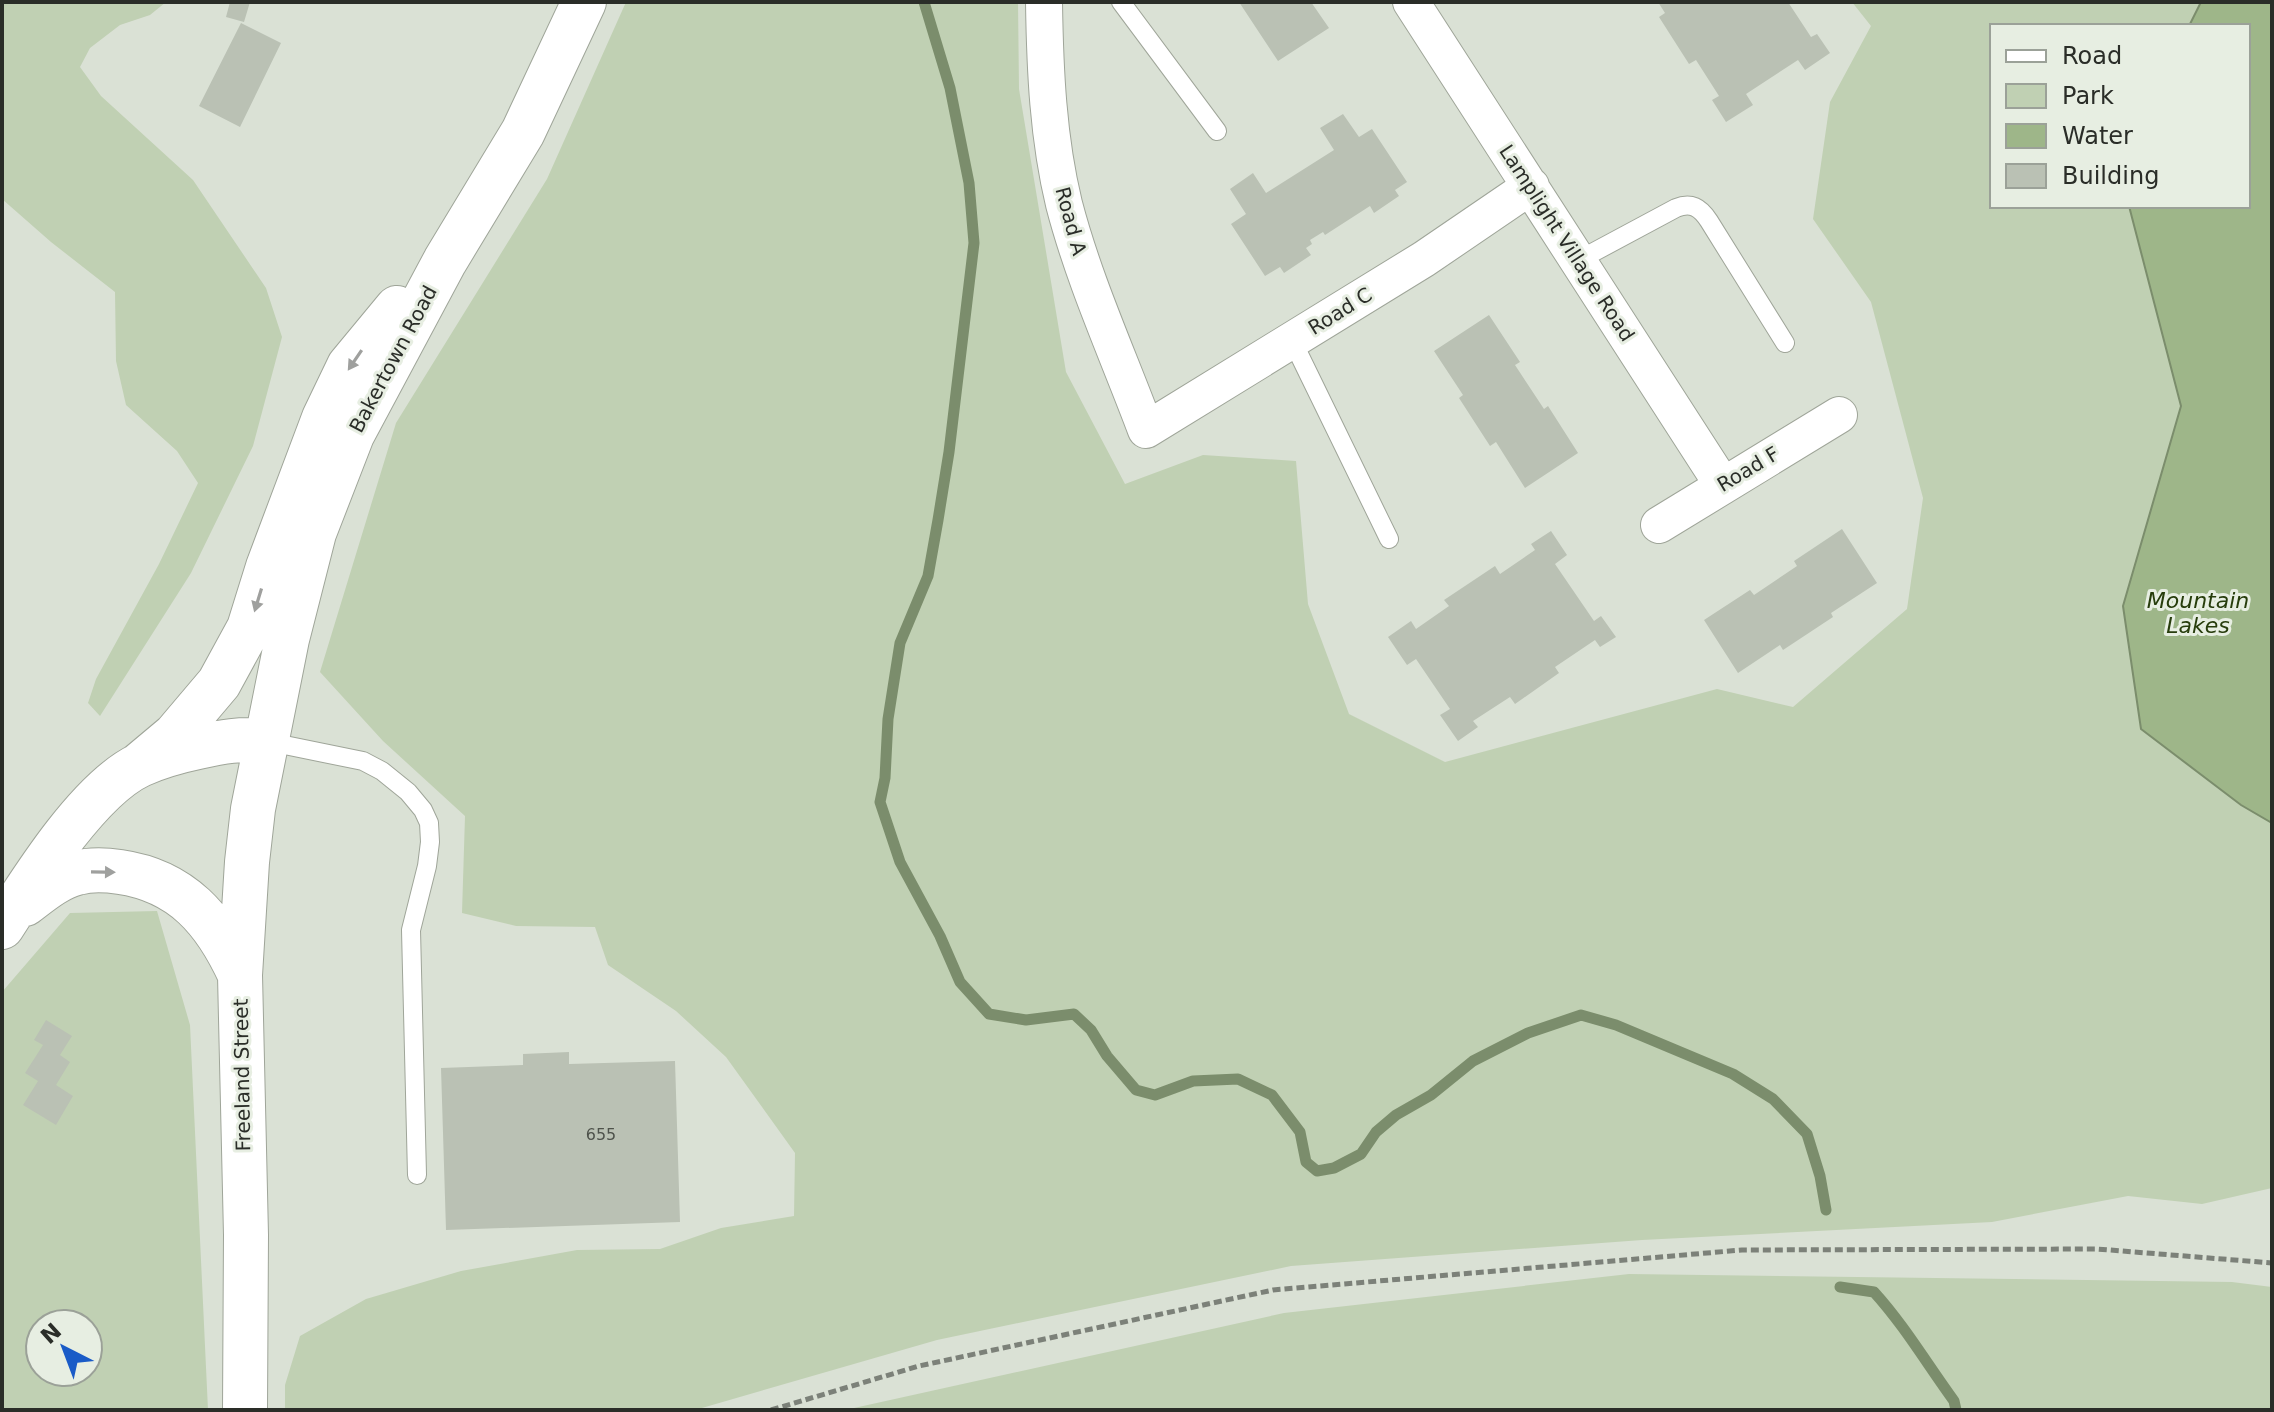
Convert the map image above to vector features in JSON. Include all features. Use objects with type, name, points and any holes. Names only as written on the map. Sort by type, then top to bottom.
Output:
[{"type":"main road","name":"Bakertown Road","points":[[265,741],[314,533],[352,435],[445,261],[523,132],[584,2]]},
{"type":"main road","points":[[6,921],[60,842],[92,804],[175,735],[219,683],[249,628],[268,567],[324,418],[349,366],[394,311],[445,261]]},
{"type":"main road","points":[[138,766],[185,750],[219,743],[250,739],[265,741]]},
{"type":"main road","name":"Freeland Street","points":[[245,1410],[246,1235],[240,975],[247,862],[265,741]]},
{"type":"main road","points":[[6,921],[55,882],[78,872],[104,870],[135,874],[162,883],[186,899],[225,942],[240,975]]},
{"type":"street","name":"Road A","points":[[1044,2],[1052,139],[1064,203],[1082,261],[1146,430]]},
{"type":"street","name":"Lamplight Village Road","points":[[1414,3],[1722,484]]},
{"type":"street","name":"Road C","points":[[1146,430],[1424,259],[1531,186]]},
{"type":"street","name":"Road F","points":[[1659,525],[1839,415]]},
{"type":"lane","points":[[1121,2],[1217,131]]},
{"type":"lane","points":[[1579,260],[1676,208],[1688,203],[1693,205],[1709,221],[1785,343]]},
{"type":"lane","points":[[1292,340],[1389,539]]},
{"type":"lane","points":[[265,741],[363,761],[382,771],[408,792],[429,823],[427,866],[411,930],[417,1175]]},
{"type":"path","points":[[771,1410],[919,1366],[1273,1290],[1742,1250],[2097,1249],[2272,1263]]},
{"type":"green space","points":[[2,2],[166,2],[150,15],[120,25],[90,48],[80,67],[101,96],[193,180],[266,288],[282,337],[253,446],[191,573],[100,716],[88,703],[96,679],[159,564],[198,483],[177,451],[126,405],[116,361],[115,292],[2,199]]},
{"type":"green space","points":[[626,2],[1018,2],[1019,89],[1066,372],[1125,484],[1203,455],[1296,461],[1308,604],[1349,714],[1445,762],[1717,689],[1793,707],[1907,609],[1923,498],[1871,302],[1813,219],[1830,102],[1871,26],[1852,2],[2272,2],[2250,24],[1990,24],[1990,208],[2195,208],[2272,587],[2272,1188],[2202,1204],[2128,1196],[1992,1222],[1642,1240],[1291,1266],[937,1340],[695,1410],[285,1410],[285,1385],[300,1336],[366,1299],[461,1271],[577,1250],[660,1249],[721,1228],[794,1216],[795,1153],[726,1057],[676,1011],[608,965],[595,927],[516,926],[462,913],[465,816],[383,741],[320,672],[396,423],[547,179]]},
{"type":"green space","points":[[157,911],[190,1025],[208,1410],[2,1410],[2,992],[70,913]]},
{"type":"green space","points":[[1629,1274],[2232,1282],[2272,1287],[2272,1410],[845,1410],[1284,1313]]},
{"type":"water","name":"Mountain Lakes","points":[[2201,2],[2272,2],[2272,823],[2241,805],[2141,729],[2123,606],[2181,406],[2130,208],[2250,208],[2250,24],[2190,24]]},
{"type":"building","points":[[230,2],[250,2],[244,22],[226,17]]},
{"type":"building","points":[[1239,2],[1311,2],[1329,28],[1278,61]]},
{"type":"building","points":[[1658,2],[1788,2],[1811,37],[1817,34],[1830,53],[1805,70],[1798,60],[1746,94],[1753,105],[1726,122],[1712,100],[1719,96],[1696,60],[1689,64],[1659,17],[1665,13]]},
{"type":"building","points":[[241,23],[281,43],[240,127],[199,106]]},
{"type":"building","points":[[1343,114],[1359,137],[1372,129],[1407,182],[1395,190],[1399,196],[1374,213],[1370,206],[1325,235],[1323,232],[1310,240],[1312,244],[1306,248],[1311,255],[1284,273],[1280,267],[1265,276],[1231,224],[1246,214],[1230,189],[1253,173],[1266,193],[1334,150],[1320,128]]},
{"type":"building","points":[[1489,315],[1520,362],[1515,365],[1544,409],[1548,406],[1578,453],[1525,488],[1496,442],[1490,446],[1459,398],[1463,395],[1434,351]]},
{"type":"building","points":[[1842,529],[1877,583],[1783,650],[1780,645],[1738,673],[1704,620],[1750,590],[1754,595],[1797,566],[1794,561]]},
{"type":"building","points":[[1551,531],[1567,555],[1555,564],[1594,621],[1601,616],[1616,637],[1600,647],[1595,640],[1555,667],[1559,673],[1515,704],[1510,697],[1473,721],[1478,727],[1458,741],[1440,715],[1450,709],[1416,659],[1407,665],[1388,637],[1411,621],[1416,629],[1449,606],[1444,600],[1495,566],[1500,574],[1535,550],[1531,544]]},
{"type":"building","points":[[46,1020],[72,1036],[60,1055],[70,1062],[56,1085],[73,1096],[56,1125],[23,1105],[38,1081],[25,1073],[43,1045],[34,1040]]},
{"type":"building","points":[[569,1052],[569,1064],[675,1061],[680,1222],[446,1230],[441,1068],[523,1065],[523,1054]]},
{"type":"waterway","points":[[924,2],[950,88],[969,183],[974,243],[938,520],[928,576],[900,643],[888,719],[885,778],[880,802],[900,862],[940,936],[960,982],[989,1014],[1026,1020],[1074,1014],[1091,1030],[1107,1056],[1136,1090],[1155,1095],[1193,1081],[1238,1079],[1272,1095],[1300,1132],[1306,1162],[1317,1171],[1334,1168],[1361,1154],[1376,1132],[1396,1115],[1431,1095],[1473,1061],[1528,1033],[1581,1015],[1616,1025],[1733,1074],[1773,1099],[1807,1134],[1820,1176],[1826,1210]]},
{"type":"waterway","points":[[1840,1287],[1874,1292],[1954,1401],[1956,1410]]}]
